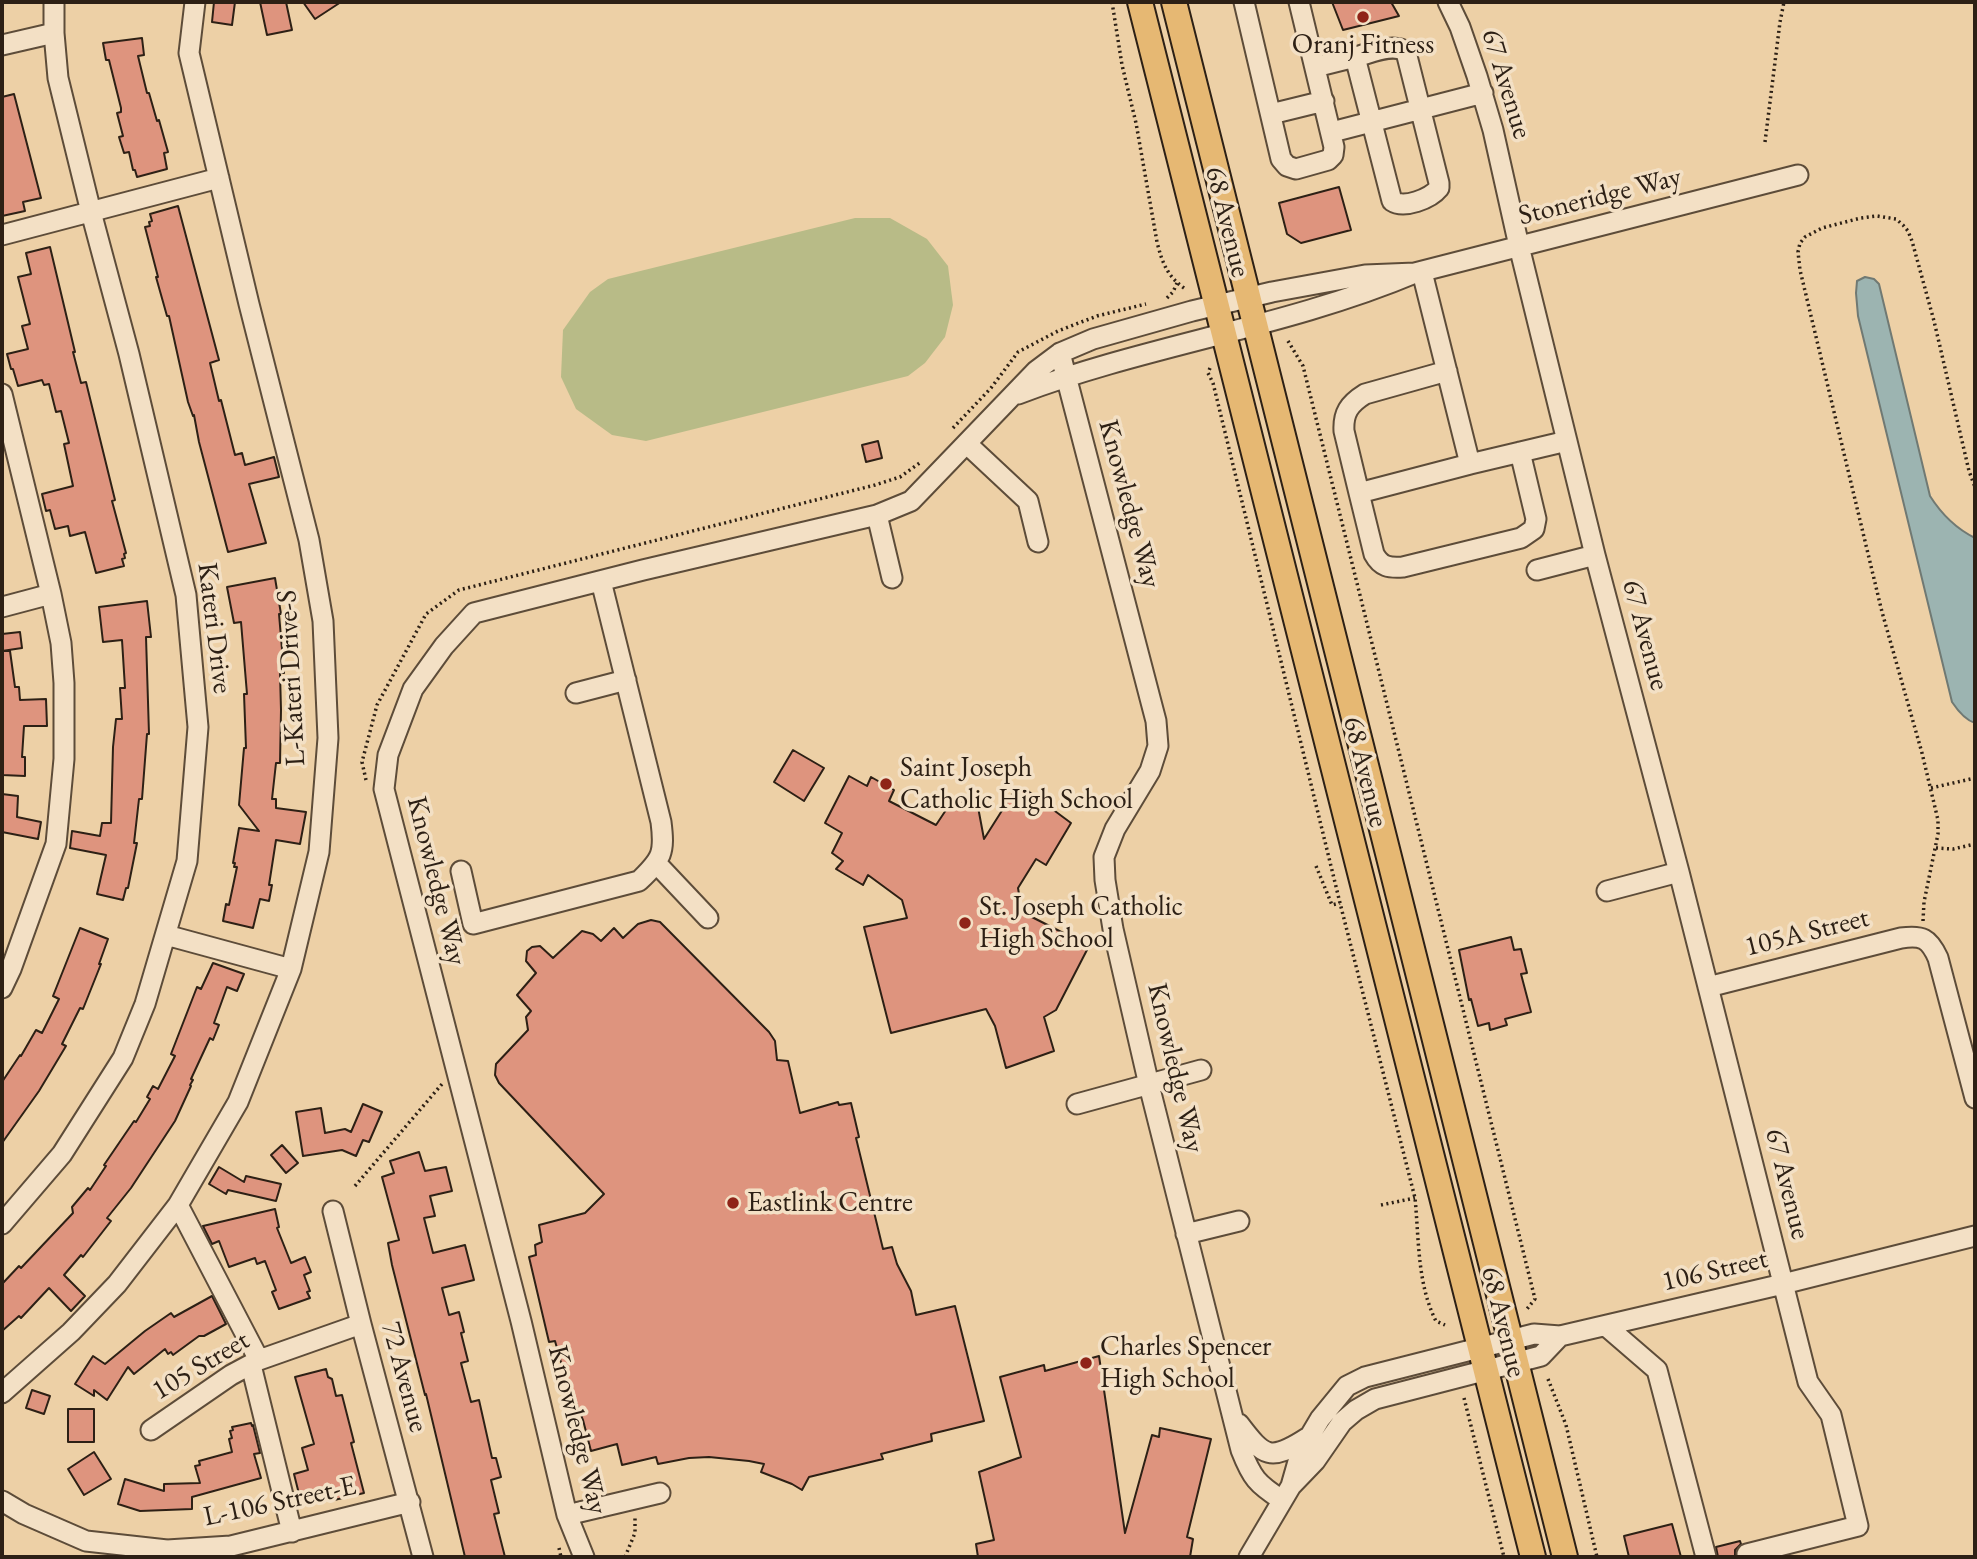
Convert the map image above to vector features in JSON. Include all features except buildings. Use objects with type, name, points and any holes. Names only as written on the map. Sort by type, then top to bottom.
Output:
[{"type":"main road","name":"68 Avenue","points":[[1140,2],[1533,1557]]},
{"type":"main road","name":"68 Avenue","points":[[1174,2],[1565,1557]]},
{"type":"street","name":"Kateri Drive","points":[[2,1224],[62,1154],[122,1058],[145,1004],[187,862],[198,727],[186,595],[129,354],[58,78],[54,2]]},
{"type":"street","name":"L-Kateri Drive-S","points":[[2,1393],[71,1332],[117,1284],[178,1205],[238,1102],[291,969],[319,852],[328,738],[323,621],[309,540],[189,53],[195,2]]},
{"type":"street","points":[[1244,2],[1281,159],[1287,166],[1296,169],[1328,160],[1333,155],[1332,132],[1299,2]]},
{"type":"street","name":"67 Avenue","points":[[1448,2],[1460,27],[1493,130],[1566,441],[1808,1382],[1831,1415],[1858,1526],[1747,1554]]},
{"type":"street","points":[[2,45],[54,33]]},
{"type":"street","points":[[1315,67],[1355,57],[1393,48],[1402,48],[1406,52],[1439,188],[1431,196],[1403,204],[1396,204],[1390,197],[1355,57]]},
{"type":"street","points":[[1332,132],[1483,93]]},
{"type":"street","points":[[1271,114],[1324,101]]},
{"type":"street","name":"Stoneridge Way","points":[[1256,325],[1372,291],[1419,272],[1798,175]]},
{"type":"street","points":[[2,235],[219,178]]},
{"type":"street","points":[[1419,272],[1470,464]]},
{"type":"street","name":"Stoneridge Way","points":[[1249,297],[1366,275],[1419,272]]},
{"type":"street","name":"Knowledge Way","points":[[584,1557],[580,1553],[567,1515],[521,1321],[384,789],[388,755],[413,689],[444,646],[474,613],[877,515],[911,500],[1036,371],[1060,353],[1093,339],[1249,297]]},
{"type":"street","name":"Knowledge Way","points":[[1013,395],[1067,375],[1256,325]]},
{"type":"street","name":"Knowledge Way","points":[[1060,353],[1156,721],[1158,746],[1150,771],[1115,829],[1104,857],[1113,929],[1149,1085],[1241,1450],[1253,1478],[1263,1488],[1287,1493]]},
{"type":"street","points":[[1447,371],[1365,394],[1353,402],[1343,421],[1378,562],[1384,566],[1403,568],[1528,534],[1534,529],[1536,519],[1520,452]]},
{"type":"street","points":[[2,394],[51,594],[61,643],[64,683],[64,759],[56,844],[11,970],[2,988]]},
{"type":"street","points":[[1359,493],[1566,441]]},
{"type":"street","points":[[967,444],[1028,501],[1038,542]]},
{"type":"street","points":[[877,515],[892,578]]},
{"type":"street","points":[[1537,570],[1595,555]]},
{"type":"street","points":[[461,871],[472,924],[639,881],[657,864],[663,843],[661,822],[601,581]]},
{"type":"street","points":[[2,607],[51,594]]},
{"type":"street","points":[[576,693],[626,680]]},
{"type":"street","points":[[657,864],[708,918]]},
{"type":"street","points":[[1607,891],[1679,872]]},
{"type":"street","points":[[166,935],[291,969]]},
{"type":"street","points":[[1921,937],[1929,942],[1938,958],[1975,1098]]},
{"type":"street","name":"105A Street","points":[[1708,987],[1901,938],[1921,937]]},
{"type":"street","points":[[1077,1104],[1202,1070]]},
{"type":"street","points":[[178,1205],[255,1362],[292,1532]]},
{"type":"street","name":"72 Avenue","points":[[333,1211],[360,1324],[423,1557]]},
{"type":"street","points":[[1186,1234],[1238,1221]]},
{"type":"street","name":"106 Street","points":[[1513,1351],[1541,1356],[1560,1336],[1975,1236]]},
{"type":"street","name":"105 Street","points":[[151,1430],[255,1362],[360,1324]]},
{"type":"street","points":[[1606,1326],[1657,1370],[1706,1557]]},
{"type":"street","name":"Knowledge Way","points":[[1287,1493],[1301,1451],[1320,1419],[1347,1386],[1365,1377],[1481,1359],[1513,1351]]},
{"type":"street","name":"Knowledge Way","points":[[1249,1557],[1287,1493],[1315,1461],[1342,1422],[1356,1409],[1375,1399],[1481,1359]]},
{"type":"street","name":"Knowledge Way","points":[[1232,1414],[1254,1445],[1273,1453],[1285,1451],[1309,1437]]},
{"type":"street","points":[[567,1515],[660,1493]]},
{"type":"street","name":"L-106 Street-E","points":[[2,1502],[86,1541],[167,1550],[232,1546],[410,1502]]},
{"type":"path","points":[[1112,2],[1157,242],[1169,275],[1184,288]]},
{"type":"path","points":[[1765,142],[1784,2]]},
{"type":"path","points":[[1921,937],[1938,820],[1882,612],[1801,270],[1798,252],[1805,237],[1830,225],[1877,216],[1896,219],[1908,231],[1950,382],[1969,471],[1975,487]]},
{"type":"path","points":[[1167,298],[1177,283]]},
{"type":"path","points":[[949,433],[991,388],[1018,352],[1058,331],[1097,316],[1155,301]]},
{"type":"path","points":[[1288,341],[1303,366],[1535,1299],[1527,1309]]},
{"type":"path","points":[[1211,366],[1208,373],[1216,396],[1415,1198],[1418,1247],[1426,1294],[1436,1321],[1445,1325]]},
{"type":"path","points":[[369,788],[362,762],[377,705],[426,614],[459,590],[875,485],[900,477],[924,460]]},
{"type":"path","points":[[1931,788],[1975,778]]},
{"type":"path","points":[[1936,848],[1953,849],[1975,844]]},
{"type":"path","points":[[1316,866],[1332,905],[1340,904]]},
{"type":"path","points":[[355,1186],[442,1084],[445,1097]]},
{"type":"path","points":[[1381,1205],[1415,1198]]},
{"type":"path","points":[[1548,1378],[1566,1425],[1597,1557]]},
{"type":"path","points":[[1464,1398],[1504,1557]]},
{"type":"path","points":[[625,1557],[635,1533],[635,1514]]},
{"type":"path","points":[[559,1547],[561,1557]]},
{"type":"green space","points":[[855,218],[890,218],[927,239],[948,266],[953,305],[945,337],[925,363],[908,376],[646,441],[612,435],[576,409],[561,377],[563,330],[590,292],[608,279]]},
{"type":"water","points":[[1865,277],[1874,279],[1879,284],[1930,496],[1950,520],[1975,538],[1975,723],[1959,712],[1952,702],[1858,316],[1857,281]]},
{"type":"place","name":"Oranj Fitness","points":[[1363,17]]},
{"type":"place","name":"Saint Joseph Catholic High School","points":[[886,784]]},
{"type":"place","name":"St. Joseph Catholic High School","points":[[965,923]]},
{"type":"place","name":"Eastlink Centre","points":[[733,1203]]},
{"type":"place","name":"Charles Spencer High School","points":[[1086,1363]]}]
